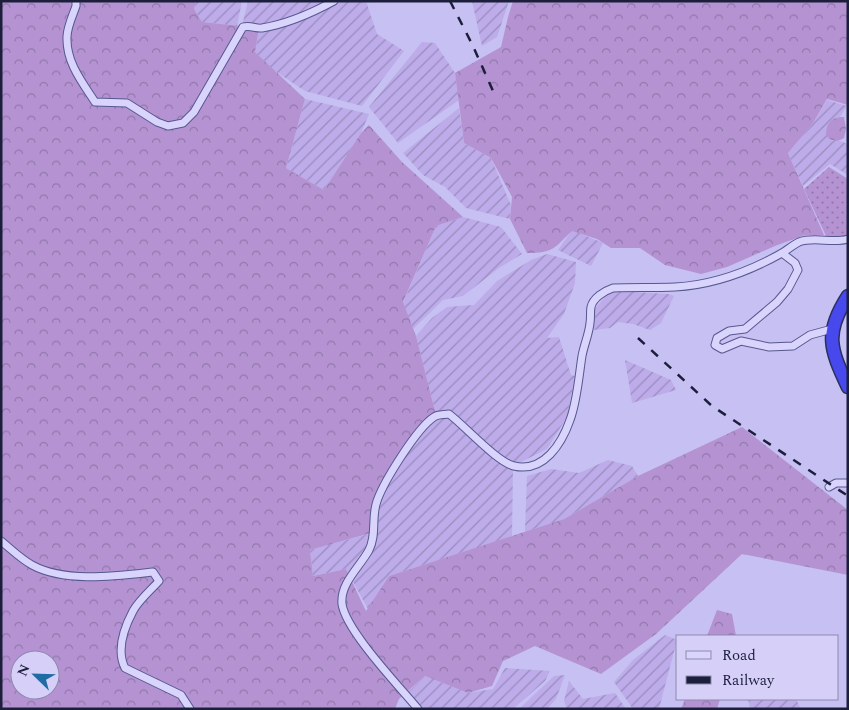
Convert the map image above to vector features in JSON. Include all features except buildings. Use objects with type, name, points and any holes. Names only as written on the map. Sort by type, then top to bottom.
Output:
[{"type":"highway","points":[[848,296],[839,310],[832,329],[832,345],[836,361],[848,387]]},
{"type":"street","points":[[76,1],[67,36],[69,55],[74,69],[96,102],[127,103],[157,122],[168,126],[183,123],[194,112],[242,27],[252,25],[259,28],[302,17],[334,1]]},
{"type":"street","points":[[418,709],[359,638],[346,616],[342,599],[349,579],[369,550],[376,503],[381,491],[419,431],[436,415],[449,414],[459,421],[481,443],[513,466],[530,467],[542,463],[551,454],[563,436],[571,419],[583,349],[590,323],[591,306],[597,297],[613,288],[676,287],[700,283],[734,275],[764,263],[799,242],[817,240],[839,242],[848,239]]},
{"type":"street","points":[[782,253],[795,263],[798,270],[788,289],[777,302],[745,329],[729,331],[716,338],[715,345],[722,349],[741,340],[769,347],[793,346],[810,335],[832,329]]},
{"type":"street","points":[[829,487],[836,483],[848,482]]},
{"type":"street","points":[[1,541],[32,565],[57,574],[86,576],[153,572],[159,581],[134,610],[121,644],[121,659],[125,668],[181,695],[190,709]]},
{"type":"shaded area","points":[[196,1],[242,1],[237,26],[202,22],[194,9]]},
{"type":"shaded area","points":[[248,1],[327,1],[309,14],[341,1],[366,1],[377,34],[404,51],[362,106],[305,91],[272,69],[255,52],[259,28],[242,26]]},
{"type":"shaded area","points":[[472,1],[509,1],[497,37],[482,46]]},
{"type":"shaded area","points":[[422,42],[435,43],[455,73],[459,100],[398,143],[369,107]]},
{"type":"shaded area","points":[[305,99],[369,114],[361,133],[324,190],[286,168]]},
{"type":"shaded area","points":[[827,100],[847,106],[840,117],[836,118],[832,141],[848,144],[848,175],[830,164],[803,186],[788,153],[813,123]]},
{"type":"shaded area","points":[[459,108],[464,143],[491,158],[511,205],[510,219],[466,208],[445,187],[423,175],[403,153]]},
{"type":"shaded area","points":[[463,217],[501,227],[522,254],[499,268],[463,296],[443,300],[413,329],[403,303],[436,226]]},
{"type":"shaded area","points":[[572,230],[603,243],[591,266],[558,250]]},
{"type":"shaded area","points":[[547,254],[576,262],[575,283],[564,314],[547,338],[559,337],[571,375],[575,376],[567,417],[547,449],[513,466],[512,536],[389,576],[368,609],[346,569],[313,576],[310,550],[376,532],[376,503],[419,431],[436,415],[416,336],[432,318],[447,307],[474,305],[497,281],[531,260]]},
{"type":"shaded area","points":[[615,291],[674,296],[661,323],[650,330],[633,324],[618,322],[610,328],[594,330],[594,310],[607,294]]},
{"type":"shaded area","points":[[625,360],[671,380],[676,390],[632,403]]},
{"type":"shaded area","points":[[608,460],[632,466],[638,476],[564,519],[525,532],[527,476],[551,469],[579,473]]},
{"type":"shaded area","points":[[665,635],[676,640],[659,709],[633,709],[614,682],[633,660]]},
{"type":"shaded area","points":[[505,668],[550,671],[545,681],[513,709],[419,709],[406,694],[425,676],[468,693],[493,689]]},
{"type":"shaded area","points":[[565,675],[556,699],[547,709],[519,709],[554,676]]},
{"type":"shaded area","points":[[569,681],[583,699],[615,693],[626,709],[567,709],[564,701]]},
{"type":"shaded area","points":[[748,700],[796,700],[801,709],[750,709]]},
{"type":"green space","points":[[1,1],[196,1],[194,9],[202,22],[259,28],[255,52],[305,99],[286,168],[324,190],[361,133],[369,125],[402,162],[463,217],[436,226],[403,302],[416,336],[436,415],[411,439],[376,503],[371,533],[310,550],[313,576],[346,569],[366,611],[389,576],[564,519],[638,476],[742,427],[848,510],[848,575],[742,554],[656,634],[601,674],[535,646],[503,661],[492,686],[468,693],[425,676],[399,699],[395,709],[1,709]]},
{"type":"green space","points":[[513,1],[848,1],[848,105],[827,99],[813,123],[788,153],[824,235],[805,235],[727,267],[701,274],[665,265],[640,248],[611,248],[597,239],[572,231],[548,251],[527,253],[510,219],[512,197],[491,158],[464,143],[455,73],[501,47]]},
{"type":"green space","points":[[844,117],[846,129],[844,138],[834,141],[826,136],[830,122],[835,118]]},
{"type":"green space","points":[[829,167],[848,179],[848,235],[840,238],[827,238],[804,189]]},
{"type":"green space","points":[[717,610],[732,614],[736,635],[707,635]]},
{"type":"green space","points":[[685,700],[720,700],[717,709],[681,709]]},
{"type":"railway","points":[[450,1],[493,91]]},
{"type":"railway","points":[[638,338],[712,406],[848,496]]}]
